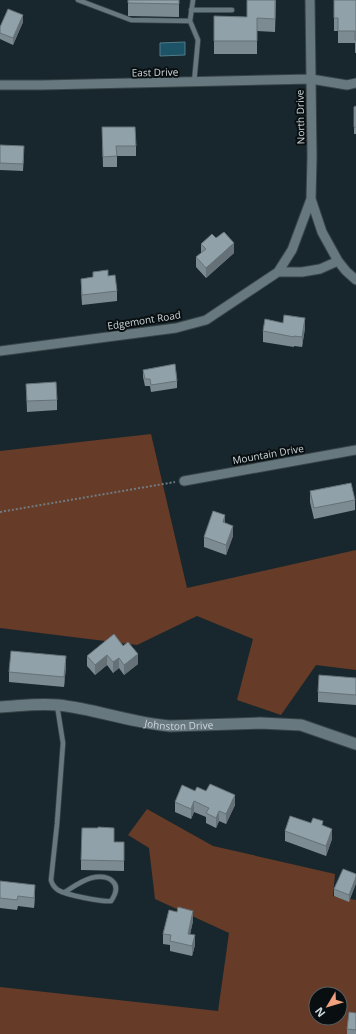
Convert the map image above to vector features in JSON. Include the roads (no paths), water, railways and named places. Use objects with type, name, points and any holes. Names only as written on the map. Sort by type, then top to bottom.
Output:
[{"type":"street","name":"North Drive","points":[[310,0],[312,157],[311,199],[322,232],[338,261]]},
{"type":"street","name":"East Drive","points":[[0,85],[311,79],[347,85],[356,83]]},
{"type":"street","name":"Edgemont Road","points":[[0,351],[176,328],[206,320],[278,272],[292,250],[311,199]]},
{"type":"street","points":[[278,272],[302,272],[320,269],[338,261],[356,280]]},
{"type":"street","name":"Mountain Drive","points":[[184,481],[356,450]]},
{"type":"street","name":"Johnston Drive","points":[[0,707],[57,705],[90,710],[164,726],[260,723],[301,725],[356,744]]},
{"type":"lane","points":[[78,0],[131,20],[190,21]]},
{"type":"lane","points":[[193,0],[190,21],[198,40],[194,82]]},
{"type":"lane","points":[[191,10],[232,10]]},
{"type":"lane","points":[[57,705],[63,743],[58,824],[51,880],[52,884],[59,891],[104,902],[111,901],[116,889],[115,883],[111,880],[98,877],[83,881],[65,892]]},
{"type":"water","points":[[185,42],[185,55],[160,56],[160,43]]}]
